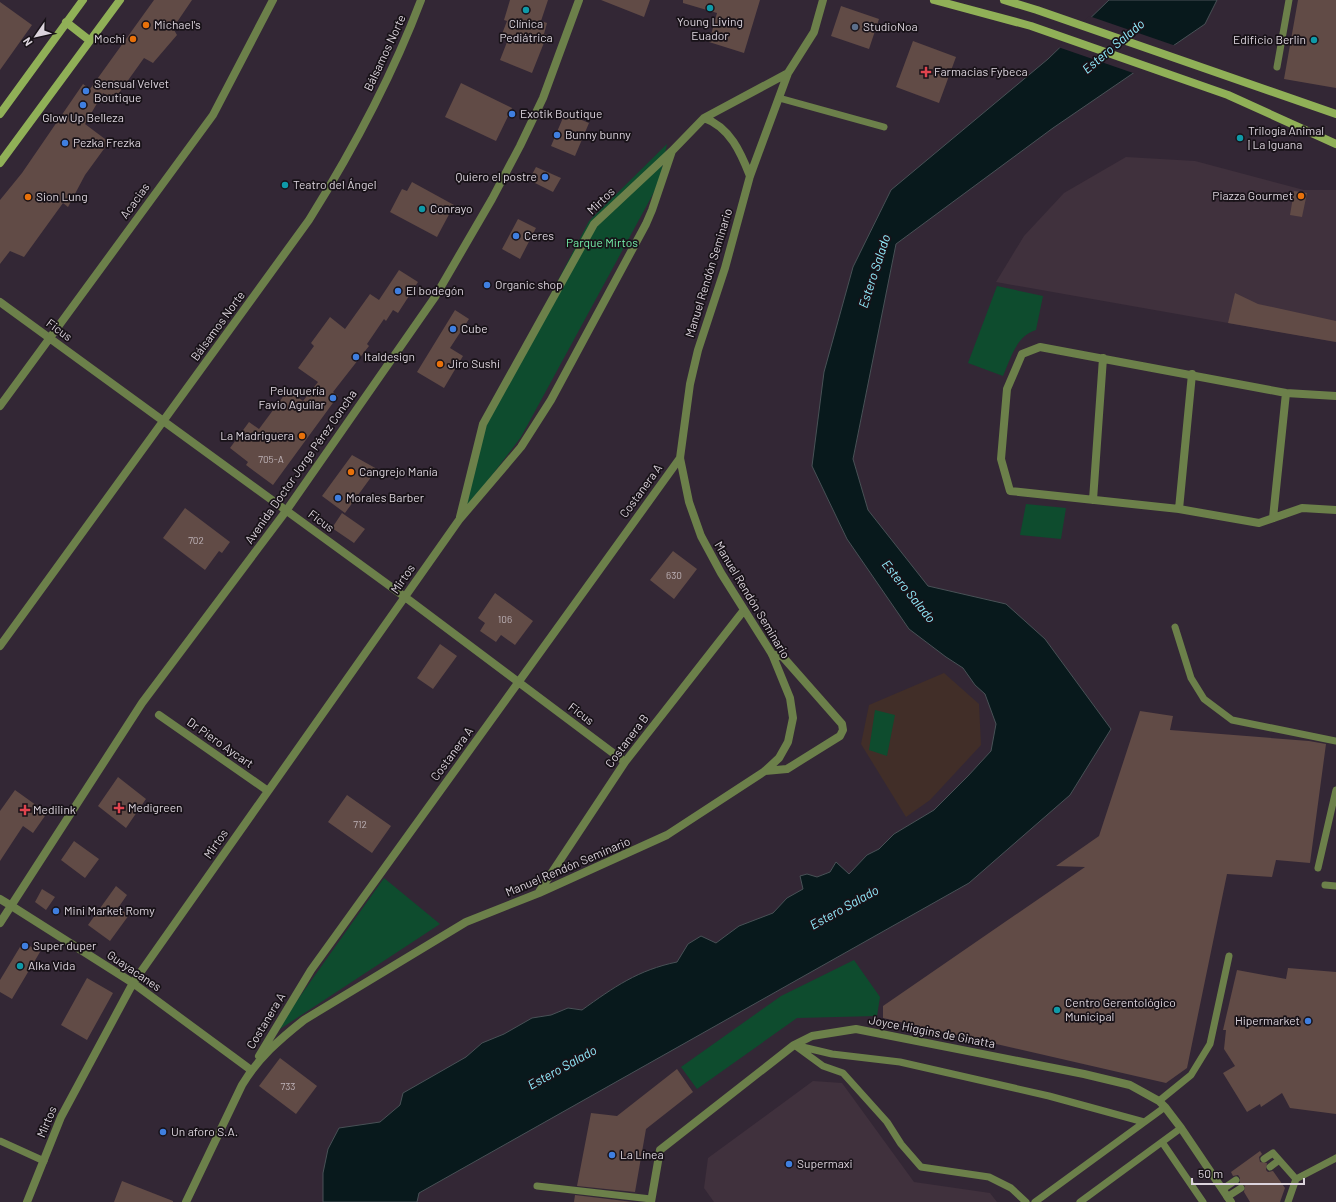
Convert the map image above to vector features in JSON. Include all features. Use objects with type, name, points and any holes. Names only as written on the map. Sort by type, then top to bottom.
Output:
[{"type":"main road","points":[[0,114],[83,0]]},
{"type":"main road","points":[[0,163],[89,40],[120,0]]},
{"type":"main road","points":[[934,0],[1031,26],[1228,95],[1336,144]]},
{"type":"main road","points":[[1004,0],[1037,10],[1336,114]]},
{"type":"main road","points":[[66,22],[89,40]]},
{"type":"street","name":"Acacias","points":[[0,406],[213,115],[273,0]]},
{"type":"street","name":"Bálsamos Norte","points":[[0,646],[305,226],[330,186],[376,100],[412,24],[421,0]]},
{"type":"street","name":"Avenida Doctor Jorge Pérez Concha","points":[[0,923],[10,905],[142,703],[286,511],[435,297],[488,206],[543,98],[579,0]]},
{"type":"street","name":"Manuel Rendón Seminario","points":[[186,1202],[230,1106],[251,1070],[287,1033],[320,1011],[466,922],[539,893],[667,835],[765,771],[779,758],[786,748],[792,729],[793,718],[786,687],[772,654],[721,573],[701,536],[689,502],[680,458],[690,384],[698,350],[725,268],[750,176],[788,73],[814,32],[823,0]]},
{"type":"street","name":"Mirtos","points":[[459,520],[482,424],[594,224],[672,151],[704,118],[788,73]]},
{"type":"street","points":[[704,118],[719,126],[733,140],[750,176]]},
{"type":"street","name":"Mirtos","points":[[27,1202],[60,1117],[133,983],[459,520],[516,455],[551,400],[649,217],[672,151]]},
{"type":"street","name":"Ficus","points":[[0,302],[50,337],[163,422],[405,596],[625,762]]},
{"type":"street","points":[[1336,396],[1286,393],[1192,374],[1040,347],[1022,354],[1007,389],[1001,459],[1010,491],[1179,509],[1259,523],[1302,508],[1336,510]]},
{"type":"street","points":[[1093,500],[1103,358]]},
{"type":"street","points":[[1179,509],[1192,374]]},
{"type":"street","points":[[1273,518],[1286,393]]},
{"type":"street","name":"Costanera A","points":[[251,1070],[311,970],[680,458]]},
{"type":"street","name":"Costanera B","points":[[539,893],[625,762],[744,610]]},
{"type":"street","points":[[765,771],[786,770],[840,736],[843,730],[842,724],[784,657],[772,654]]},
{"type":"street","name":"Dr Piero Aycart","points":[[159,715],[268,791]]},
{"type":"street","name":"Guayacanes","points":[[0,899],[133,983],[251,1070]]},
{"type":"street","name":"Joyce Higgins de Ginatta","points":[[651,1201],[660,1150],[794,1045],[812,1036],[856,1029],[1130,1085],[1159,1101],[1165,1107],[1229,1199]]},
{"type":"lane","points":[[1277,67],[1289,0]]},
{"type":"lane","points":[[779,98],[884,127]]},
{"type":"lane","points":[[1175,627],[1191,678],[1204,700],[1232,720],[1336,741]]},
{"type":"lane","points":[[1318,868],[1336,790]]},
{"type":"lane","points":[[1325,885],[1336,886]]},
{"type":"lane","points":[[1159,1101],[1191,1075],[1210,1044],[1229,956]]},
{"type":"lane","points":[[794,1045],[832,1054],[915,1066],[1082,1105],[1144,1122]]},
{"type":"lane","points":[[794,1045],[823,1066],[843,1073],[887,1122],[902,1144],[921,1167],[989,1177],[1011,1188],[1026,1202]]},
{"type":"lane","points":[[1034,1202],[1165,1107]]},
{"type":"lane","points":[[1080,1202],[1181,1128]]},
{"type":"lane","points":[[0,1141],[44,1161]]},
{"type":"lane","points":[[1162,1142],[1203,1202]]},
{"type":"lane","points":[[1264,1159],[1273,1153],[1278,1161],[1296,1179]]},
{"type":"lane","points":[[1288,1202],[1296,1179],[1336,1158]]},
{"type":"lane","points":[[1270,1166],[1278,1161]]},
{"type":"lane","points":[[1223,1189],[1236,1180]]},
{"type":"lane","points":[[537,1186],[651,1201]]},
{"type":"lane","points":[[1229,1199],[1241,1188]]},
{"type":"shaded area","points":[[1126,157],[1195,161],[1304,190],[1336,190],[1336,342],[996,282],[1024,236],[1064,193]]},
{"type":"shaded area","points":[[944,673],[979,704],[981,745],[930,800],[906,817],[861,744],[869,705]]},
{"type":"shaded area","points":[[813,1081],[842,1083],[914,1182],[990,1193],[997,1202],[714,1202],[704,1188],[708,1158]]},
{"type":"green space","name":"Parque Mirtos","points":[[667,144],[659,183],[521,437],[459,519],[483,424],[589,221]]},
{"type":"green space","points":[[997,286],[1043,296],[1036,330],[1029,333],[1019,342],[1003,376],[968,363]]},
{"type":"green space","points":[[1026,504],[1066,508],[1061,539],[1020,535]]},
{"type":"green space","points":[[875,710],[895,715],[887,756],[869,750]]},
{"type":"green space","points":[[384,878],[440,924],[274,1033]]},
{"type":"green space","points":[[854,960],[880,997],[877,1016],[797,1018],[697,1089],[681,1067],[781,996]]},
{"type":"water","name":"Estero Salado","points":[[1109,0],[1217,0],[1205,24],[1053,128],[896,244],[853,459],[868,510],[928,586],[1006,604],[1045,639],[1111,729],[1070,795],[969,883],[419,1193],[417,1202],[323,1202],[323,1173],[328,1149],[339,1128],[380,1122],[400,1105],[403,1093],[466,1057],[482,1043],[504,1034],[532,1018],[551,1015],[568,1008],[582,1010],[627,980],[663,965],[677,962],[688,944],[701,936],[716,943],[739,926],[773,913],[787,898],[803,889],[800,876],[807,874],[817,877],[830,872],[836,862],[849,874],[867,855],[879,849],[894,834],[934,810],[991,751],[996,724],[985,694],[975,685],[963,668],[909,629],[847,539],[812,466],[824,372],[853,267],[891,190],[1048,59]]},
{"type":"pier","points":[[1089,16],[1176,46],[1136,74],[1058,47]]},
{"type":"building","points":[[154,0],[192,0],[173,28],[177,35],[153,63],[144,58],[114,100],[103,93],[85,124],[109,142],[85,175],[68,207],[63,203],[24,257],[10,251],[0,264],[0,200],[22,173],[83,84],[90,89]]},
{"type":"building","points":[[510,0],[548,0],[541,21],[547,23],[544,34],[547,35],[532,73],[500,60],[509,37],[502,34],[507,21],[504,20]]},
{"type":"building","points":[[601,0],[650,0],[644,17]]},
{"type":"building","points":[[683,0],[760,0],[744,53],[709,42],[717,13],[683,3]]},
{"type":"building","name":"Edificio Berlin","points":[[1298,0],[1336,0],[1336,88],[1284,79]]},
{"type":"building","points":[[0,2],[32,25],[0,70]]},
{"type":"building","name":"StudioNoa","points":[[841,6],[879,19],[869,49],[831,36]]},
{"type":"building","name":"Farmacias Fybeca","points":[[913,41],[956,57],[939,103],[896,87]]},
{"type":"building","points":[[461,83],[512,108],[496,141],[445,117]]},
{"type":"building","points":[[565,113],[589,123],[575,156],[551,146]]},
{"type":"building","points":[[536,167],[561,178],[553,192],[529,180]]},
{"type":"building","name":"Conrayo","points":[[412,182],[454,205],[437,237],[390,212],[402,189],[407,191]]},
{"type":"building","points":[[1294,191],[1307,193],[1302,217],[1290,215]]},
{"type":"building","points":[[518,219],[536,228],[520,259],[502,249]]},
{"type":"building","points":[[399,270],[418,282],[398,313],[393,310],[386,321],[384,319],[367,344],[369,346],[333,392],[338,396],[273,485],[246,465],[248,462],[230,448],[249,422],[259,429],[288,390],[303,401],[318,382],[298,368],[314,346],[311,343],[330,317],[345,329],[370,294],[379,300]]},
{"type":"building","points":[[1235,293],[1258,304],[1336,321],[1336,342],[1228,323]]},
{"type":"building","name":"Jiro Sushi","points":[[455,310],[469,319],[450,348],[463,356],[444,388],[417,372]]},
{"type":"building","points":[[352,455],[377,469],[345,513],[322,496]]},
{"type":"building","points":[[185,508],[230,542],[222,553],[219,551],[205,570],[163,538]]},
{"type":"building","points":[[342,513],[365,529],[354,543],[332,528]]},
{"type":"building","points":[[673,551],[697,569],[674,599],[650,580]]},
{"type":"building","points":[[495,593],[533,621],[515,645],[501,635],[496,642],[480,631],[485,623],[478,618]]},
{"type":"building","points":[[440,644],[457,656],[433,689],[417,678]]},
{"type":"building","points":[[1140,711],[1173,716],[1170,730],[1309,741],[1326,744],[1310,863],[1276,860],[1272,877],[1227,874],[1187,1068],[1166,1083],[883,1018],[883,1006],[1085,867],[1056,866],[1099,836]]},
{"type":"building","points":[[118,777],[146,799],[126,828],[98,806]]},
{"type":"building","points":[[15,790],[47,813],[33,833],[23,826],[0,861],[0,811]]},
{"type":"building","points":[[347,795],[391,826],[372,853],[328,822]]},
{"type":"building","points":[[74,841],[99,859],[85,878],[61,860]]},
{"type":"building","points":[[116,886],[127,895],[118,908],[129,915],[110,941],[88,925]]},
{"type":"building","points":[[42,889],[55,897],[46,910],[35,902]]},
{"type":"building","name":"Alka Vida","points":[[23,942],[40,952],[12,999],[0,992],[0,980]]},
{"type":"building","points":[[1288,968],[1336,972],[1336,1114],[1290,1108],[1282,1093],[1261,1107],[1260,1104],[1247,1112],[1223,1073],[1235,1066],[1224,1049],[1226,1030],[1223,1030],[1237,970],[1286,979]]},
{"type":"building","points":[[87,978],[113,993],[87,1040],[61,1025]]},
{"type":"building","points":[[280,1058],[317,1086],[296,1114],[259,1086]]},
{"type":"building","name":"La Línea","points":[[677,1069],[693,1092],[646,1129],[635,1192],[577,1186],[591,1113],[617,1116]]},
{"type":"building","points":[[1260,1151],[1262,1154],[1259,1157],[1260,1162],[1267,1163],[1266,1170],[1268,1172],[1273,1171],[1285,1188],[1280,1202],[1250,1202],[1244,1192],[1245,1186],[1240,1183],[1240,1178],[1238,1175],[1233,1176],[1231,1172]]},
{"type":"building","points":[[122,1181],[173,1201],[173,1202],[114,1202]]},
{"type":"building","points":[[575,1195],[633,1202],[574,1202]]},
{"type":"place","name":"Young Living Euador","points":[[710,8]]},
{"type":"place","name":"Clínica Pediátrica","points":[[526,10]]},
{"type":"place","name":"Michael's","points":[[146,25]]},
{"type":"place","name":"StudioNoa","points":[[855,27]]},
{"type":"place","name":"Mochi","points":[[133,39]]},
{"type":"place","name":"Edificio Berlin","points":[[1314,40]]},
{"type":"place","name":"Farmacias Fybeca","points":[[926,72]]},
{"type":"place","name":"Sensual Velvet Boutique","points":[[86,91]]},
{"type":"place","name":"Glow Up Belleza","points":[[83,105]]},
{"type":"place","name":"Exotik Boutique","points":[[512,114]]},
{"type":"place","name":"Bunny bunny","points":[[557,135]]},
{"type":"place","name":"Trilogía Animal | La Iguana","points":[[1240,138]]},
{"type":"place","name":"Pezka Frezka","points":[[65,143]]},
{"type":"place","name":"Quiero el postre","points":[[545,177]]},
{"type":"place","name":"Teatro del Ángel","points":[[285,185]]},
{"type":"place","name":"Piazza Gourmet","points":[[1301,196]]},
{"type":"place","name":"Sion Lung","points":[[28,197]]},
{"type":"place","name":"Conrayo","points":[[422,209]]},
{"type":"place","name":"Ceres","points":[[516,236]]},
{"type":"place","name":"Organic shop","points":[[487,285]]},
{"type":"place","name":"El bodegón","points":[[398,291]]},
{"type":"place","name":"Cube","points":[[453,329]]},
{"type":"place","name":"Italdesign","points":[[356,357]]},
{"type":"place","name":"Jiro Sushi","points":[[440,364]]},
{"type":"place","name":"Peluquería Favio Aguilar","points":[[333,398]]},
{"type":"place","name":"La Madriguera","points":[[302,436]]},
{"type":"place","name":"Cangrejo Manía","points":[[351,472]]},
{"type":"place","name":"Morales Barber","points":[[338,498]]},
{"type":"place","name":"Medigreen","points":[[119,808]]},
{"type":"place","name":"Medilink","points":[[25,810]]},
{"type":"place","name":"Mini Market Romy","points":[[56,911]]},
{"type":"place","name":"Super duper","points":[[25,946]]},
{"type":"place","name":"Alka Vida","points":[[20,966]]},
{"type":"place","name":"Centro Gerentológico Municipal","points":[[1057,1010]]},
{"type":"place","name":"Hipermarket","points":[[1308,1021]]},
{"type":"place","name":"Un aforo S.A.","points":[[163,1132]]},
{"type":"place","name":"La Línea","points":[[612,1155]]},
{"type":"place","name":"Supermaxi","points":[[789,1164]]}]
